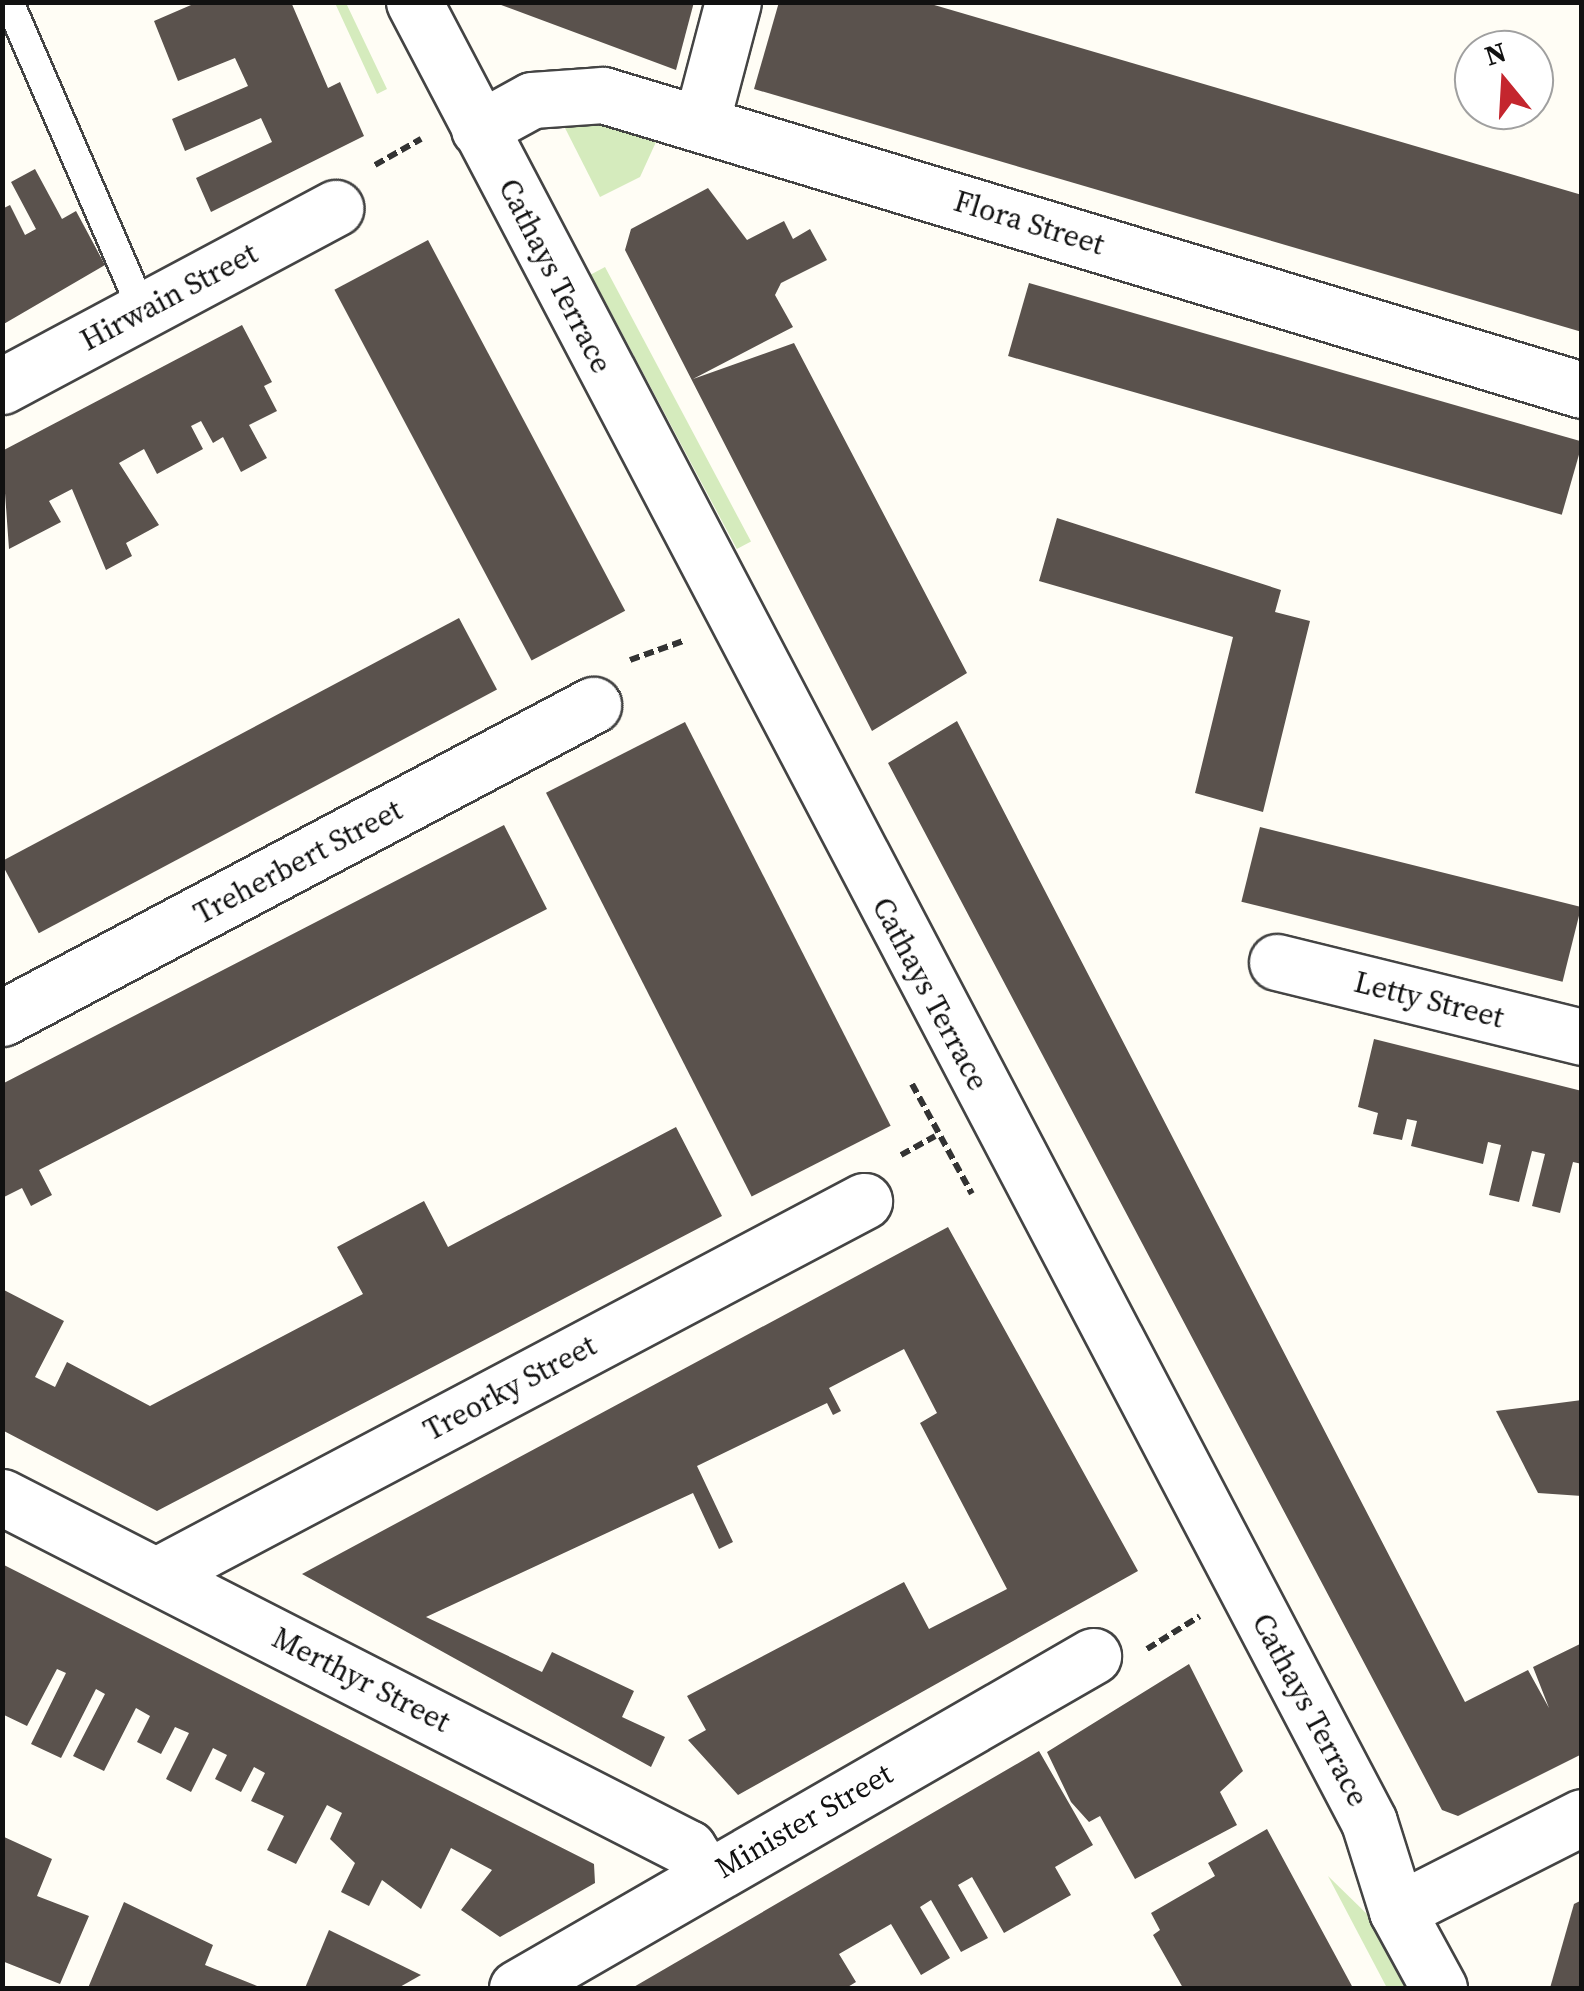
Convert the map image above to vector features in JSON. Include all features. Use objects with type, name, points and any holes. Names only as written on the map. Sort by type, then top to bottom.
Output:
[{"type":"street","name":"Cathays Terrace","points":[[414,2],[1364,1812],[1397,1911],[1439,1988]]},
{"type":"street","points":[[701,122],[733,2]]},
{"type":"street","name":"Flora Street","points":[[478,129],[532,100],[584,94],[701,122],[1582,390]]},
{"type":"street","name":"Hirwain Street","points":[[2,386],[336,208]]},
{"type":"street","name":"Treherbert Street","points":[[2,1018],[593,705]]},
{"type":"street","name":"Letty Street","points":[[1277,962],[1582,1037]]},
{"type":"street","name":"Treorky Street","points":[[157,1575],[864,1200]]},
{"type":"street","name":"Merthyr Street","points":[[2,1497],[688,1848],[707,1877]]},
{"type":"street","name":"Minister Street","points":[[518,1988],[1093,1656]]},
{"type":"street","points":[[1397,1911],[1582,1817]]},
{"type":"lane","points":[[8,2],[143,311]]},
{"type":"green space","points":[[335,3],[346,3],[387,89],[377,94]]},
{"type":"green space","points":[[564,126],[608,126],[656,142],[640,177],[600,197]]},
{"type":"green space","points":[[605,267],[751,542],[737,549],[591,275]]},
{"type":"green space","points":[[1328,1876],[1369,1916],[1406,1988],[1387,1988]]},
{"type":"building","points":[[198,2],[291,2],[328,88],[340,82],[364,136],[211,212],[196,178],[272,142],[261,118],[185,151],[172,119],[248,86],[235,58],[178,81],[154,21]]},
{"type":"building","points":[[493,2],[694,2],[676,70]]},
{"type":"building","points":[[779,2],[924,2],[1582,195],[1582,332],[754,89]]},
{"type":"building","points":[[35,169],[62,219],[76,211],[105,265],[2,325],[2,209],[10,205],[25,235],[36,229],[11,182]]},
{"type":"building","points":[[708,188],[747,240],[784,221],[793,239],[810,229],[827,260],[781,283],[775,295],[793,327],[693,379],[794,343],[967,673],[872,731],[625,250],[631,229]]},
{"type":"building","points":[[428,240],[625,611],[532,661],[334,290]]},
{"type":"building","points":[[1029,283],[1582,442],[1562,515],[1008,356]]},
{"type":"building","points":[[242,325],[272,382],[264,386],[277,411],[249,425],[267,458],[241,472],[223,437],[213,443],[201,421],[191,426],[203,449],[157,474],[144,449],[119,463],[159,525],[126,543],[132,556],[106,570],[72,489],[49,501],[61,522],[9,549],[2,451]]},
{"type":"building","points":[[1057,518],[1281,590],[1275,612],[1310,621],[1263,812],[1195,793],[1233,637],[1039,581]]},
{"type":"building","points":[[459,618],[497,690],[39,933],[2,861]]},
{"type":"building","points":[[957,721],[1465,1702],[1528,1670],[1549,1708],[1533,1667],[1582,1643],[1582,1754],[1458,1816],[1442,1810],[888,763]]},
{"type":"building","points":[[685,722],[891,1126],[752,1196],[546,793]]},
{"type":"building","points":[[504,825],[547,909],[39,1170],[52,1195],[31,1206],[22,1188],[2,1198],[2,1084]]},
{"type":"building","points":[[1260,827],[1581,907],[1563,982],[1241,902]]},
{"type":"building","points":[[1374,1039],[1582,1091],[1582,1164],[1573,1162],[1560,1213],[1532,1206],[1545,1154],[1532,1151],[1519,1202],[1489,1195],[1501,1145],[1488,1142],[1483,1164],[1411,1146],[1417,1121],[1407,1119],[1402,1140],[1373,1134],[1378,1113],[1358,1107]]},
{"type":"building","points":[[676,1127],[722,1216],[157,1511],[2,1430],[2,1289],[64,1321],[35,1377],[55,1387],[67,1362],[150,1406],[363,1294],[337,1247],[424,1201],[448,1247]]},
{"type":"building","points":[[948,1227],[1138,1571],[738,1795],[688,1740],[706,1730],[687,1696],[904,1582],[929,1629],[1007,1589],[920,1423],[937,1413],[904,1349],[829,1388],[841,1411],[833,1415],[827,1403],[697,1466],[733,1542],[719,1549],[693,1493],[426,1617],[542,1672],[552,1652],[634,1691],[622,1717],[665,1737],[651,1767],[302,1574]]},
{"type":"building","points":[[1582,1400],[1582,1496],[1538,1493],[1496,1411]]},
{"type":"building","points":[[2,1564],[594,1864],[595,1883],[500,1937],[461,1910],[492,1870],[451,1848],[421,1909],[382,1880],[369,1906],[341,1892],[355,1863],[330,1839],[342,1813],[327,1805],[296,1864],[267,1850],[284,1816],[251,1801],[265,1773],[254,1767],[241,1792],[215,1779],[227,1755],[213,1748],[191,1792],[166,1779],[189,1733],[175,1727],[161,1754],[137,1742],[150,1716],[136,1708],[104,1771],[73,1756],[105,1694],[96,1689],[61,1758],[31,1744],[66,1673],[57,1669],[27,1726],[2,1714]]},
{"type":"building","points":[[1189,1664],[1243,1771],[1220,1792],[1237,1825],[1135,1879],[1100,1816],[1089,1822],[1071,1802],[1047,1752]]},
{"type":"building","points":[[1039,1751],[1093,1845],[1055,1867],[1071,1895],[1004,1933],[972,1877],[958,1885],[988,1938],[961,1952],[931,1900],[920,1907],[950,1958],[921,1975],[891,1924],[839,1954],[856,1982],[846,1988],[632,1988]]},
{"type":"building","points":[[1267,1829],[1353,1988],[1183,1988],[1153,1935],[1160,1930],[1151,1913],[1215,1876],[1208,1863]]},
{"type":"building","points":[[2,1836],[52,1859],[37,1896],[89,1916],[60,1984],[2,1961]]},
{"type":"building","points":[[1582,1900],[1582,1988],[1550,1988],[1574,1904]]},
{"type":"building","points":[[124,1902],[213,1945],[205,1965],[262,1988],[88,1988]]},
{"type":"building","points":[[329,1930],[421,1975],[398,1988],[305,1988]]}]
